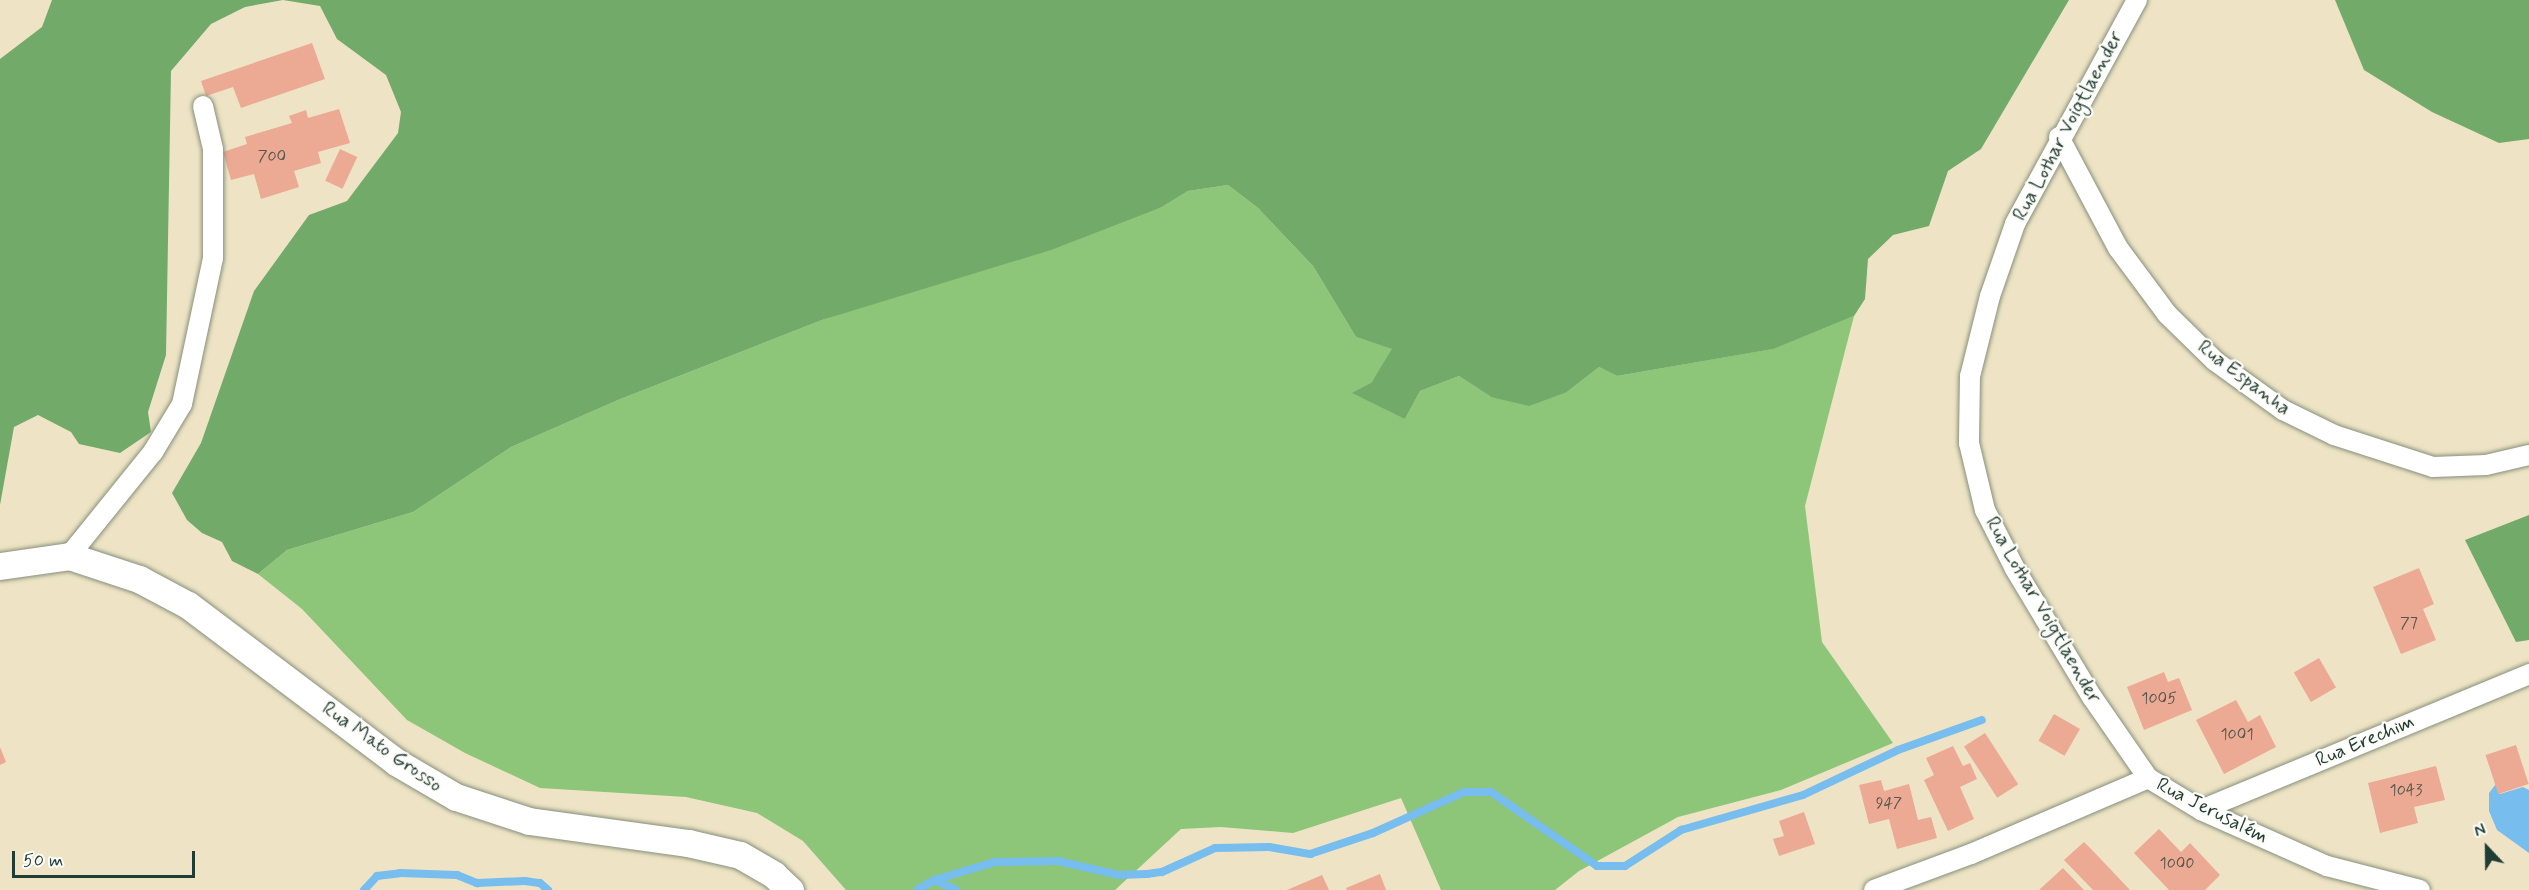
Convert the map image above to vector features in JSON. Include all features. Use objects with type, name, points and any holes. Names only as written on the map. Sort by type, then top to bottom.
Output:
[{"type":"street","name":"Rua Lothar Voigtlaender","points":[[2137,0],[2060,137],[2015,224],[1990,297],[1970,376],[1969,443],[1984,510],[2015,569],[2092,697],[2148,778]]},
{"type":"street","points":[[0,566],[69,556],[153,452],[182,404],[213,258],[213,149],[203,106]]},
{"type":"street","name":"Rua Espanha","points":[[2060,137],[2118,248],[2167,314],[2215,361],[2283,410],[2334,435],[2433,466],[2486,465],[2529,455]]},
{"type":"street","name":"Rua Mato Grosso","points":[[69,556],[139,579],[188,606],[396,762],[456,797],[530,821],[688,843],[740,855],[774,875],[790,890]]},
{"type":"street","name":"Rua Erechim","points":[[2201,810],[2529,674]]},
{"type":"street","name":"Rua Jerusalém","points":[[1874,890],[1971,854],[2148,778],[2201,810],[2327,866],[2420,890]]},
{"type":"green space","points":[[52,0],[283,0],[245,7],[211,24],[171,71],[166,355],[148,412],[151,432],[120,453],[79,444],[71,432],[38,415],[14,427],[0,505],[0,59],[42,27]]},
{"type":"green space","points":[[283,0],[2069,0],[1981,149],[1948,171],[1929,226],[1893,235],[1868,259],[1865,299],[1854,316],[1773,349],[1617,376],[1599,367],[1567,392],[1529,406],[1491,397],[1459,376],[1420,391],[1405,419],[1352,393],[1371,383],[1392,349],[1356,337],[1313,266],[1258,208],[1228,185],[1188,191],[1162,207],[1051,250],[822,320],[618,400],[511,447],[413,512],[287,550],[258,574],[232,561],[222,542],[202,533],[187,520],[172,493],[201,443],[254,291],[309,215],[347,201],[398,133],[401,112],[386,75],[337,39],[320,6]]},
{"type":"green space","points":[[2335,0],[2529,0],[2529,139],[2499,143],[2432,112],[2364,70]]},
{"type":"green space","points":[[1228,185],[1258,208],[1313,266],[1356,337],[1393,349],[1371,383],[1405,419],[1420,391],[1459,376],[1491,397],[1567,392],[1599,367],[1617,376],[1772,349],[1854,316],[1805,506],[1822,642],[1893,743],[1781,790],[1678,817],[1579,871],[1555,890],[1441,890],[1401,798],[1293,833],[1221,827],[1181,829],[1115,890],[846,890],[803,841],[757,813],[686,797],[540,788],[465,753],[407,720],[302,609],[258,574],[287,550],[413,512],[511,447],[618,400],[822,320],[1162,207],[1188,191]]},
{"type":"green space","points":[[2529,515],[2529,640],[2516,642],[2465,540]]},
{"type":"water","points":[[2496,784],[2500,794],[2523,787],[2529,790],[2529,853],[2497,830],[2489,811],[2489,793]]},
{"type":"building","points":[[312,43],[325,79],[241,108],[233,87],[206,96],[201,81]]},
{"type":"building","points":[[339,109],[350,143],[318,152],[321,163],[294,171],[299,187],[261,199],[254,174],[231,180],[223,152],[247,144],[245,137],[292,123],[289,116],[306,110],[308,118]]},
{"type":"building","points":[[340,149],[357,157],[342,189],[325,181]]},
{"type":"building","points":[[2419,568],[2434,604],[2423,609],[2436,640],[2401,654],[2373,587]]},
{"type":"building","points":[[2319,658],[2336,687],[2311,702],[2294,673]]},
{"type":"building","points":[[2164,672],[2168,682],[2179,678],[2192,710],[2144,730],[2127,687]]},
{"type":"building","points":[[2236,700],[2248,722],[2260,715],[2276,747],[2224,774],[2196,720]]},
{"type":"building","points":[[2054,714],[2080,729],[2064,756],[2038,741]]},
{"type":"building","points":[[1985,733],[2018,784],[1997,798],[1964,747]]},
{"type":"building","points":[[2516,745],[2529,784],[2498,794],[2486,755]]},
{"type":"building","points":[[1953,746],[1963,766],[1970,763],[1977,779],[1960,787],[1974,819],[1948,831],[1924,780],[1934,775],[1926,758]]},
{"type":"building","points":[[0,747],[6,762],[0,765]]},
{"type":"building","points":[[2436,766],[2445,800],[2414,807],[2418,823],[2380,833],[2368,783]]},
{"type":"building","points":[[1881,780],[1884,791],[1909,784],[1918,820],[1931,817],[1937,838],[1897,849],[1889,819],[1869,824],[1859,785]]},
{"type":"building","points":[[1804,812],[1815,844],[1779,856],[1773,839],[1784,836],[1779,821]]},
{"type":"building","points":[[2159,829],[2181,852],[2190,843],[2220,875],[2205,890],[2169,890],[2134,853]]},
{"type":"building","points":[[2084,842],[2130,890],[2093,890],[2064,860]]},
{"type":"building","points":[[2063,868],[2084,890],[2039,890]]},
{"type":"building","points":[[1380,874],[1386,890],[1347,890],[1346,888]]},
{"type":"building","points":[[1322,875],[1329,890],[1287,890]]},
{"type":"waterway","points":[[917,890],[934,880],[995,862],[1058,861],[1119,875],[1162,872],[1215,848],[1269,847],[1310,854],[1373,833],[1464,792],[1491,792],[1597,866],[1625,866],[1681,830],[1803,795],[1898,750],[1982,720]]},
{"type":"waterway","points":[[364,890],[377,876],[400,873],[457,875],[477,883],[525,881],[540,883],[548,890]]},
{"type":"waterway","points":[[934,880],[956,890]]}]
